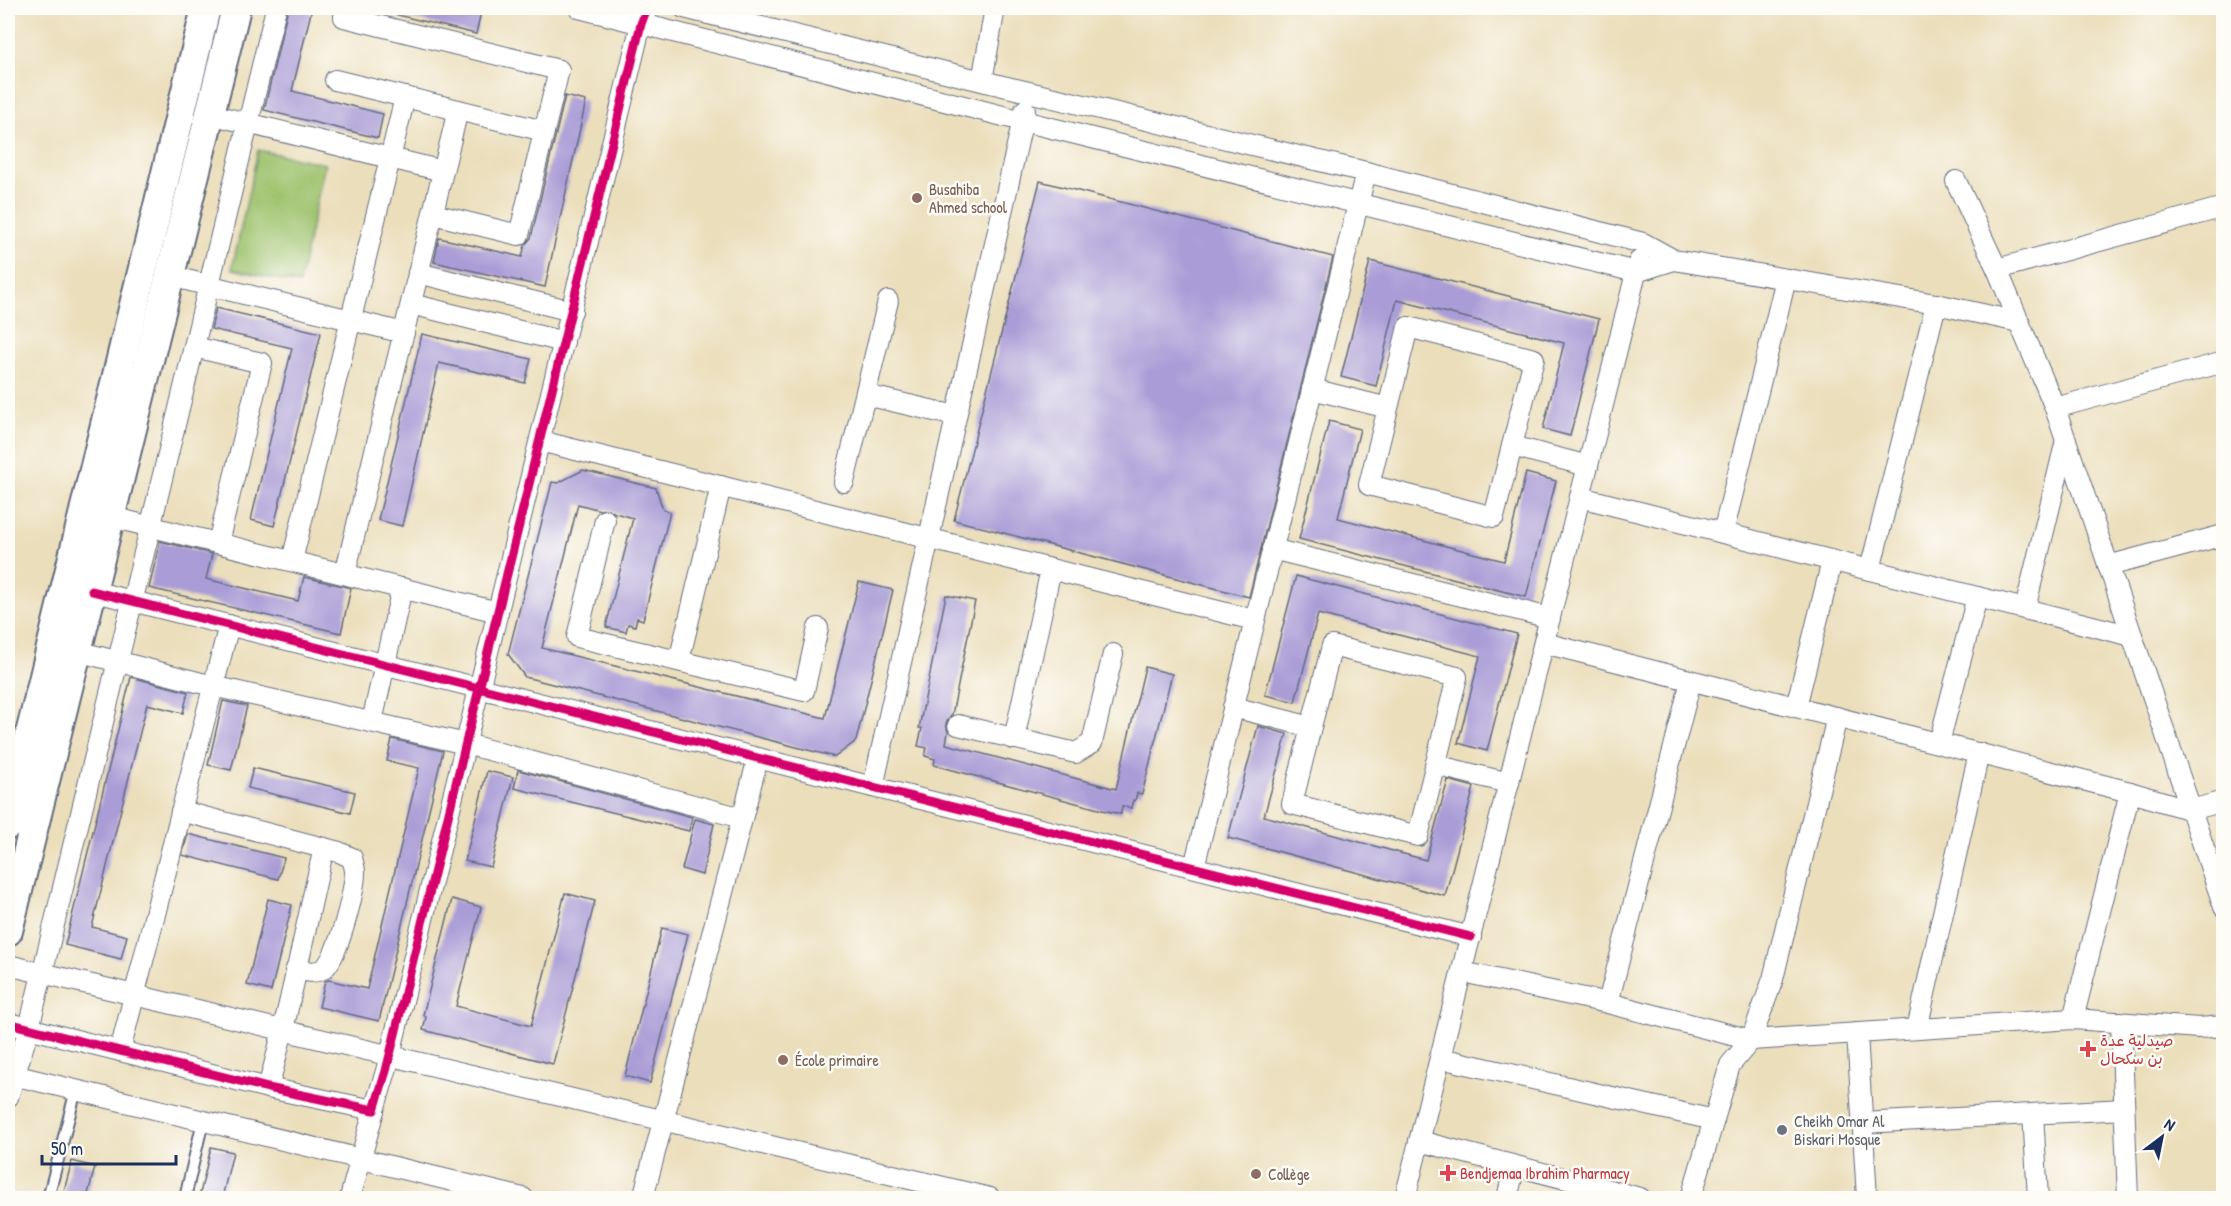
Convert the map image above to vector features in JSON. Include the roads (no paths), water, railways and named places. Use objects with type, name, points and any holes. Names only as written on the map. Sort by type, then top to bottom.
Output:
[{"type":"main road","points":[[8,825],[206,8]]},
{"type":"main road","points":[[8,931],[236,8]]},
{"type":"street","points":[[8,1097],[29,1028],[276,8]]},
{"type":"street","points":[[579,8],[644,16],[1023,120],[1636,272],[1674,260]]},
{"type":"street","points":[[684,8],[1029,93],[1366,172],[1643,243],[1674,260],[1936,304],[2019,322]]},
{"type":"street","points":[[982,81],[995,8]]},
{"type":"street","points":[[350,1198],[390,1056],[644,16]]},
{"type":"street","points":[[344,17],[559,70],[519,235],[433,214]]},
{"type":"street","points":[[335,80],[544,131]]},
{"type":"street","points":[[873,787],[1029,93]]},
{"type":"street","points":[[292,561],[405,97]]},
{"type":"street","points":[[345,574],[458,110]]},
{"type":"street","points":[[210,114],[443,171]]},
{"type":"street","points":[[1194,867],[1366,172]]},
{"type":"street","points":[[1956,181],[1997,269],[2055,408],[2223,907]]},
{"type":"street","points":[[1997,269],[2223,207]]},
{"type":"street","points":[[1405,1198],[1472,937],[1643,243]]},
{"type":"street","points":[[418,273],[572,311]]},
{"type":"street","points":[[170,276],[404,333]]},
{"type":"street","points":[[1723,533],[1786,279]]},
{"type":"street","points":[[844,482],[888,301]]},
{"type":"street","points":[[411,304],[564,342]]},
{"type":"street","points":[[1870,570],[1936,304]]},
{"type":"street","points":[[1408,327],[1534,359],[1494,517],[1369,485],[1388,408],[1408,327]]},
{"type":"street","points":[[194,346],[262,363],[218,543]]},
{"type":"street","points":[[2055,408],[2223,362]]},
{"type":"street","points":[[1312,389],[1388,408]]},
{"type":"street","points":[[866,395],[956,417]]},
{"type":"street","points":[[2025,609],[2066,440]]},
{"type":"street","points":[[540,441],[1254,620]]},
{"type":"street","points":[[1512,446],[1588,465]]},
{"type":"street","points":[[679,661],[721,486]]},
{"type":"street","points":[[1580,497],[2132,636]]},
{"type":"street","points":[[111,516],[498,612]]},
{"type":"street","points":[[605,520],[577,637],[804,691],[818,628]]},
{"type":"street","points":[[2108,566],[2223,535]]},
{"type":"street","points":[[1272,549],[1550,618]]},
{"type":"street","points":[[1796,707],[1832,561]]},
{"type":"street","points":[[1014,739],[1051,568]]},
{"type":"street","points":[[372,722],[402,588]]},
{"type":"street","points":[[92,591],[1472,937]]},
{"type":"street","points":[[1939,743],[1977,597]]},
{"type":"street","points":[[120,1051],[229,625]]},
{"type":"street","points":[[1544,643],[1979,753],[2191,810],[2223,801]]},
{"type":"street","points":[[51,644],[213,686],[466,744],[742,818]]},
{"type":"street","points":[[1332,646],[1457,677],[1418,836],[1292,804],[1311,727],[1332,646]]},
{"type":"street","points":[[958,725],[1076,753],[1092,743],[1113,654]]},
{"type":"street","points":[[1608,1003],[1691,681]]},
{"type":"street","points":[[1233,707],[1311,727]]},
{"type":"street","points":[[1691,1198],[1730,1065],[1751,1040],[1773,979],[1837,717]]},
{"type":"street","points":[[1917,1029],[1979,753]]},
{"type":"street","points":[[643,1198],[758,758]]},
{"type":"street","points":[[1435,765],[1509,783]]},
{"type":"street","points":[[2073,1019],[2130,792]]},
{"type":"street","points":[[181,811],[339,852],[352,858],[355,880],[337,949],[331,962],[322,970],[310,972],[296,969]]},
{"type":"street","points":[[268,1088],[284,1030],[324,848]]},
{"type":"street","points":[[8,965],[990,1198]]},
{"type":"street","points":[[1462,972],[1608,1003],[1751,1040],[2073,1019],[2199,1028],[2223,1026]]},
{"type":"street","points":[[2121,1022],[2128,1198]]},
{"type":"street","points":[[8,1023],[268,1088],[374,1110]]},
{"type":"street","points":[[1857,1033],[1867,1198]]},
{"type":"street","points":[[1440,1058],[1714,1119]]},
{"type":"street","points":[[13,1075],[523,1198]]},
{"type":"street","points":[[1863,1123],[2124,1109]]},
{"type":"street","points":[[2033,1114],[2038,1198]]},
{"type":"street","points":[[1419,1141],[1515,1166],[1598,1193],[1640,1198]]},
{"type":"street","points":[[1507,1198],[1515,1166]]},
{"type":"lane","points":[[48,1198],[76,1090]]},
{"type":"lane","points":[[185,1198],[203,1121]]},
{"type":"place","name":"Busahiba Ahmed school","points":[[917,198]]},
{"type":"place","name":"صيدلية عدة بن سكحال","points":[[2088,1049]]},
{"type":"place","name":"École primaire","points":[[783,1060]]},
{"type":"place","name":"Cheikh Omar Al Biskari Mosque","points":[[1782,1130]]},
{"type":"place","name":"Bendjemaa Ibrahim Pharmacy","points":[[1448,1173]]},
{"type":"place","name":"Collège","points":[[1256,1174]]}]
